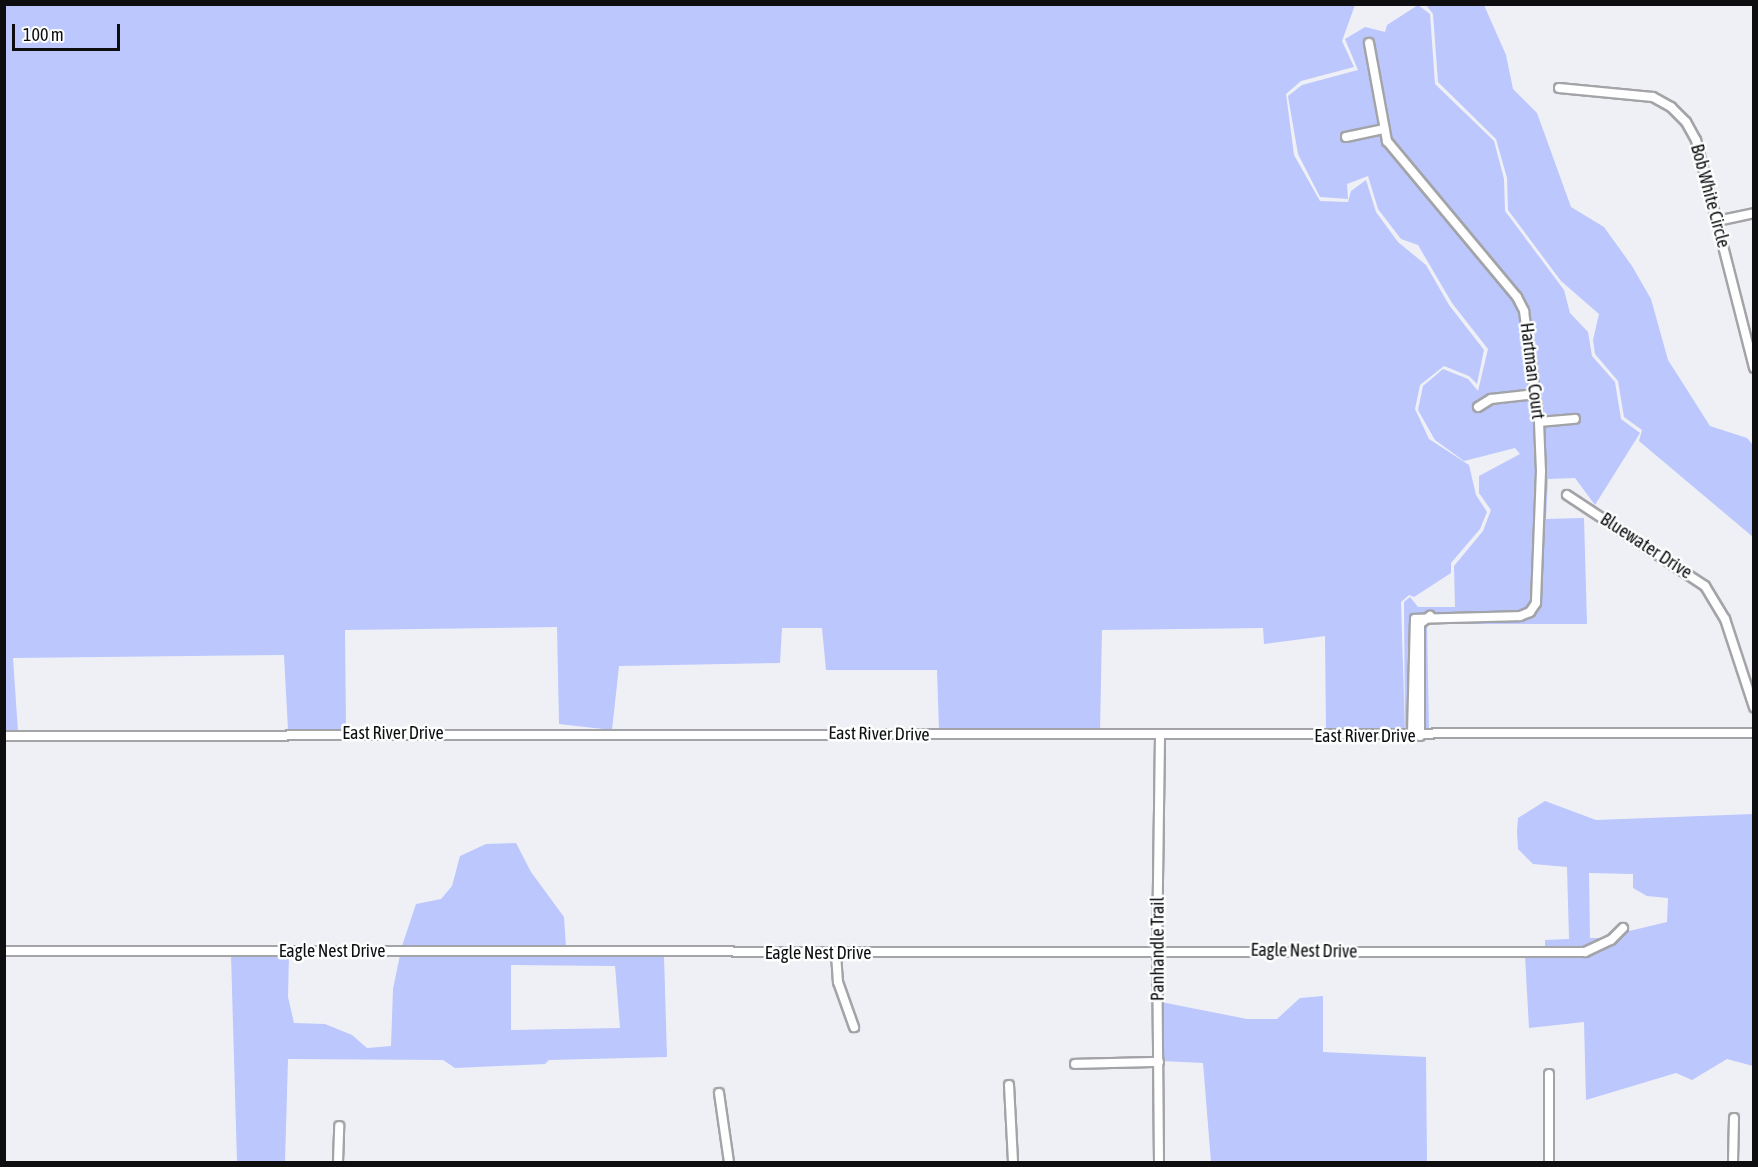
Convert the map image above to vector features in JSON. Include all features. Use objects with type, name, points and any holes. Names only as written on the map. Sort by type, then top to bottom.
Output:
[{"type":"street","name":"Hartman Court","points":[[1369,42],[1383,129],[1394,151],[1516,297],[1528,326],[1539,423],[1541,471],[1534,608],[1520,616],[1417,618],[1412,624],[1416,736]]},
{"type":"street","name":"Bob White Circle","points":[[1559,88],[1632,93],[1653,97],[1671,107],[1686,122],[1696,140],[1754,368]]},
{"type":"street","points":[[1346,137],[1383,129]]},
{"type":"street","points":[[1718,221],[1754,213]]},
{"type":"street","points":[[1478,407],[1491,399],[1536,394]]},
{"type":"street","points":[[1539,423],[1575,419]]},
{"type":"street","name":"Bluewater Drive","points":[[1567,495],[1705,586],[1725,619],[1754,707]]},
{"type":"street","name":"East River Drive","points":[[4,736],[749,732],[1160,736],[1754,733]]},
{"type":"street","name":"Panhandle Trail","points":[[1159,1162],[1156,952],[1160,736]]},
{"type":"street","name":"Eagle Nest Drive","points":[[4,951],[836,954],[1585,952],[1611,940],[1623,928]]},
{"type":"street","points":[[836,954],[838,982],[854,1027]]},
{"type":"street","points":[[1075,1064],[1159,1062]]},
{"type":"street","points":[[1549,1074],[1549,1162]]},
{"type":"street","points":[[1010,1085],[1013,1162]]},
{"type":"street","points":[[719,1093],[729,1162]]},
{"type":"street","points":[[1733,1162],[1734,1118]]},
{"type":"street","points":[[338,1162],[339,1126]]},
{"type":"shaded area","points":[[4,5],[1355,5],[1342,41],[1354,67],[1301,81],[1286,94],[1294,155],[1320,201],[1348,202],[1351,191],[1366,180],[1376,212],[1398,242],[1426,265],[1449,305],[1484,350],[1477,384],[1469,376],[1444,366],[1420,385],[1415,409],[1429,439],[1469,465],[1476,495],[1487,512],[1480,529],[1451,563],[1451,573],[1414,597],[1409,595],[1401,602],[1405,731],[1326,732],[1325,636],[1264,644],[1263,628],[1102,630],[1100,732],[939,731],[937,670],[826,670],[822,628],[782,628],[780,663],[619,666],[612,730],[559,724],[557,627],[345,630],[346,729],[288,730],[284,655],[13,658],[18,732],[5,732]]},
{"type":"shaded area","points":[[1418,5],[1430,14],[1435,84],[1494,141],[1504,179],[1505,211],[1564,290],[1570,313],[1588,332],[1592,356],[1615,382],[1621,419],[1640,433],[1595,505],[1575,478],[1548,479],[1546,519],[1584,518],[1587,624],[1427,624],[1429,728],[1405,728],[1404,602],[1410,597],[1418,607],[1455,607],[1454,566],[1483,531],[1491,510],[1479,493],[1479,476],[1520,454],[1515,448],[1464,461],[1435,440],[1418,410],[1423,386],[1443,369],[1468,379],[1478,391],[1488,349],[1452,303],[1418,245],[1401,239],[1378,209],[1368,176],[1347,184],[1348,199],[1320,197],[1298,154],[1288,96],[1302,85],[1358,70],[1345,39],[1365,27],[1385,32],[1387,25]]},
{"type":"shaded area","points":[[1426,5],[1484,5],[1506,55],[1513,89],[1537,113],[1571,207],[1604,227],[1632,266],[1651,299],[1668,360],[1710,426],[1747,438],[1753,445],[1753,537],[1639,441],[1642,430],[1624,417],[1618,381],[1595,354],[1593,340],[1599,314],[1561,281],[1508,210],[1507,178],[1496,139],[1438,82],[1433,14]]},
{"type":"shaded area","points":[[1545,801],[1596,820],[1753,814],[1753,1066],[1727,1059],[1692,1080],[1676,1073],[1586,1100],[1584,1022],[1529,1028],[1525,956],[1586,956],[1601,950],[1625,932],[1667,922],[1668,898],[1647,896],[1633,888],[1633,874],[1589,873],[1590,938],[1607,938],[1585,947],[1545,948],[1545,940],[1569,939],[1567,867],[1533,864],[1518,849],[1517,831],[1518,818]]},
{"type":"shaded area","points":[[516,843],[531,872],[564,917],[566,947],[402,946],[416,904],[441,899],[452,886],[460,856],[486,844]]},
{"type":"shaded area","points":[[231,955],[289,955],[288,997],[294,1023],[325,1024],[352,1035],[367,1048],[391,1046],[393,989],[400,955],[664,956],[667,1057],[549,1060],[545,1064],[455,1068],[443,1060],[288,1059],[285,1162],[237,1162]],"holes":[[[511,965],[615,966],[620,1028],[511,1030]]]},
{"type":"shaded area","points":[[1323,996],[1323,1052],[1426,1057],[1427,1162],[1211,1162],[1203,1063],[1162,1061],[1161,1002],[1247,1019],[1277,1019],[1300,998]]}]
